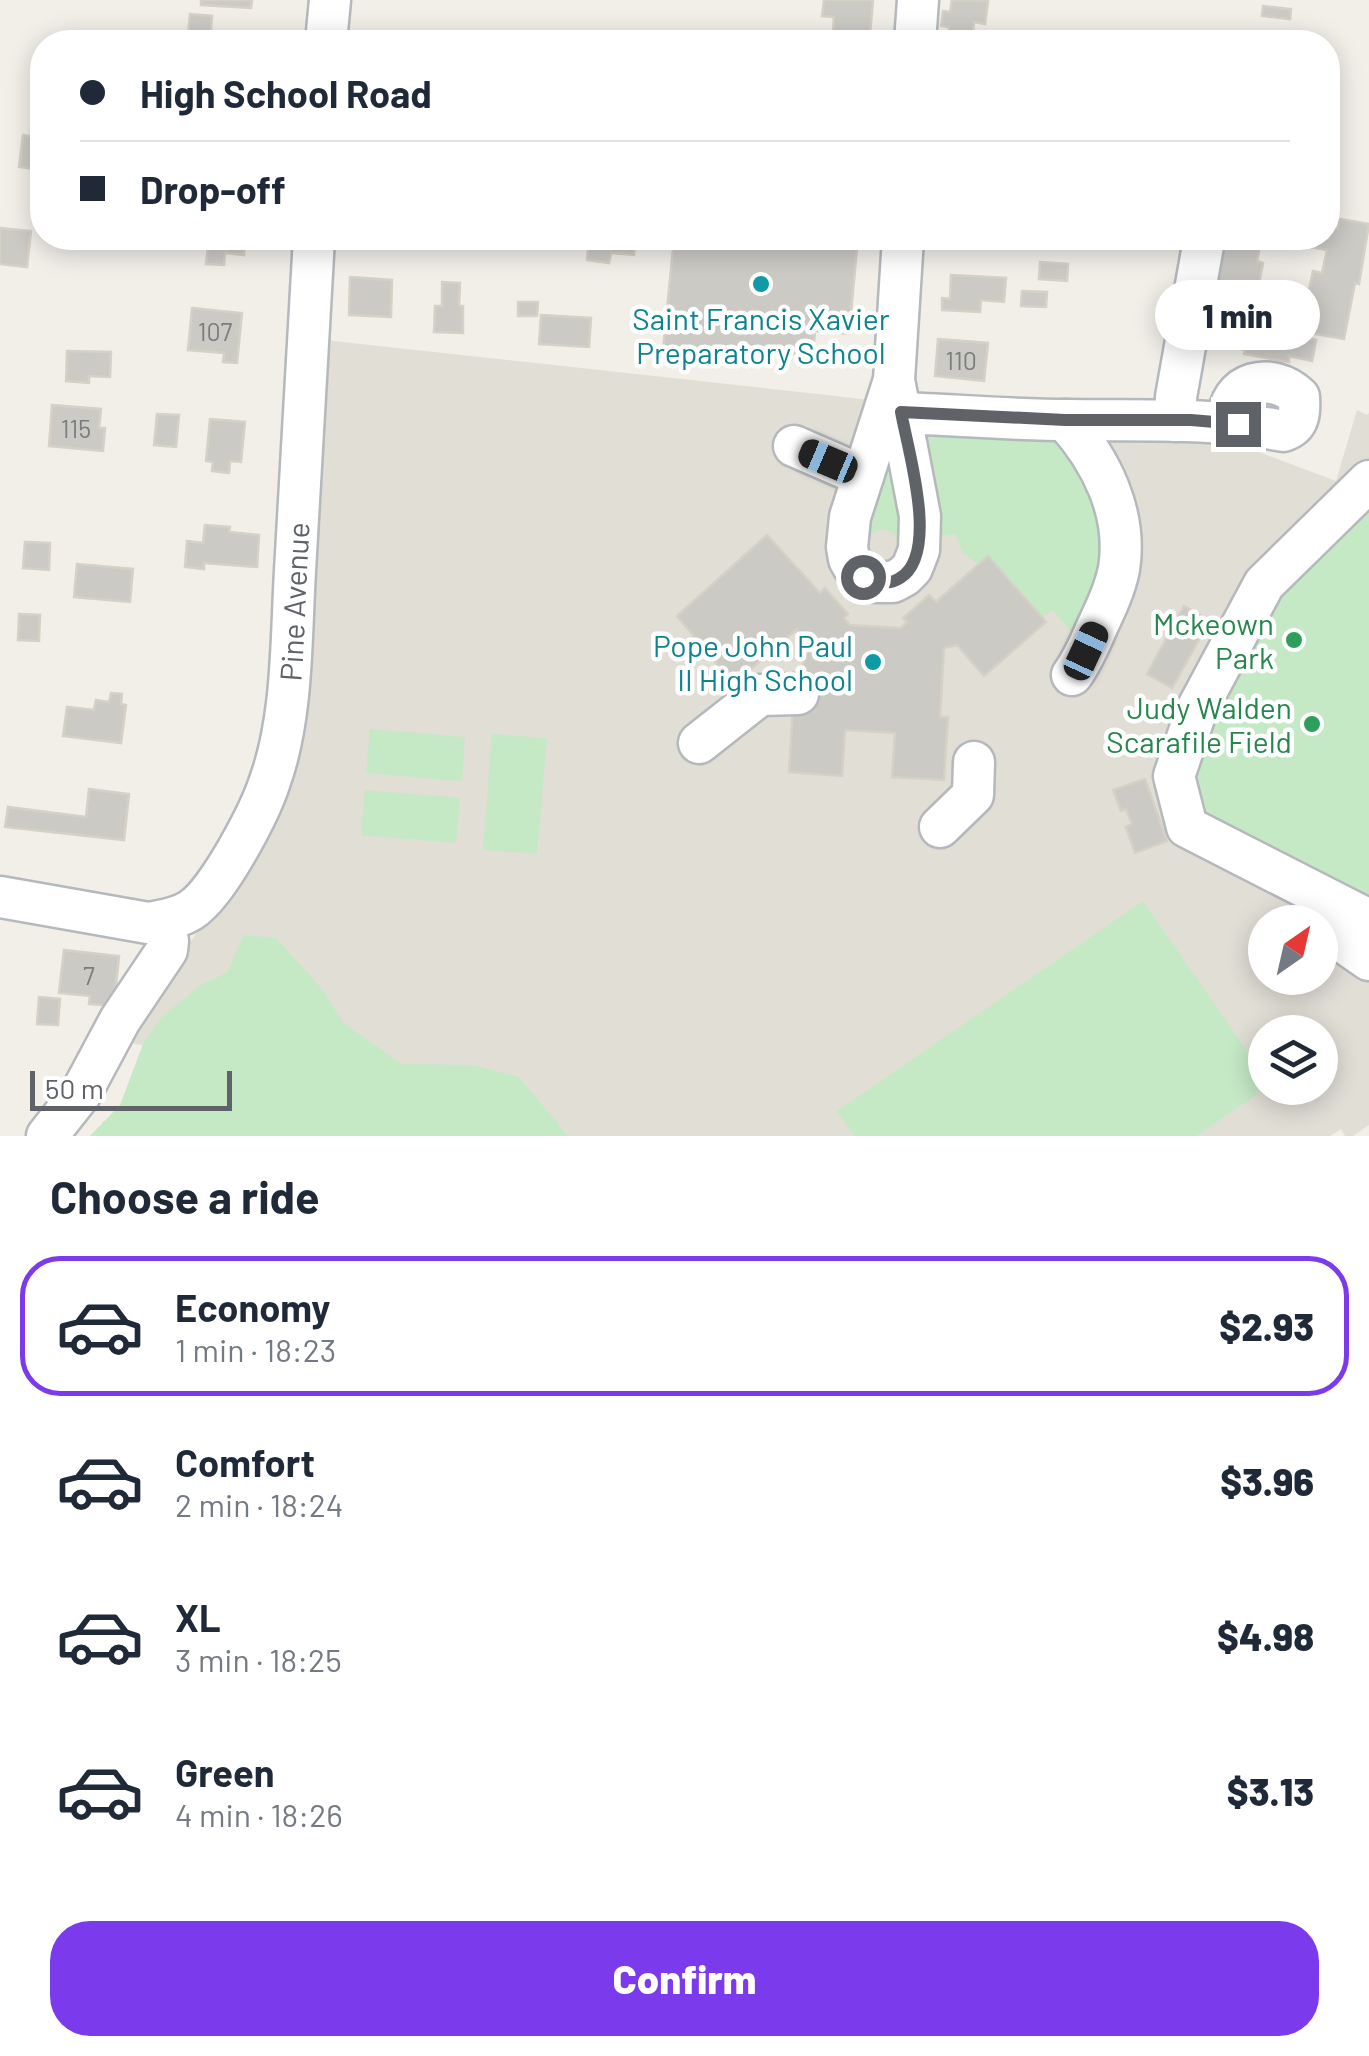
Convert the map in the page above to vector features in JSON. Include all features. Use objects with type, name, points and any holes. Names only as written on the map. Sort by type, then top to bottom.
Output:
[{"type":"street","points":[[327,30],[330,0]]},
{"type":"street","points":[[917,30],[918,0]]},
{"type":"street","name":"Pine Avenue","points":[[164,921],[192,910],[228,864],[270,782],[282,731],[291,656],[313,250]]},
{"type":"street","points":[[898,396],[863,476],[850,517],[849,559],[863,577],[874,582],[893,582],[904,576],[919,550],[920,516],[898,396],[903,250]]},
{"type":"street","points":[[1176,421],[1176,397],[1202,250]]},
{"type":"street","points":[[898,396],[1065,420],[1228,422]]},
{"type":"street","points":[[1065,420],[1104,477],[1116,510],[1120,539],[1119,566],[1110,598],[1072,674]]},
{"type":"street","points":[[794,446],[863,476]]},
{"type":"street","points":[[1306,905],[1187,827],[1174,776],[1197,709],[1264,584],[1369,481]]},
{"type":"street","points":[[699,744],[760,695],[798,694]]},
{"type":"street","points":[[940,827],[973,795],[974,762]]},
{"type":"street","points":[[0,898],[148,924],[164,921],[167,950],[120,1020],[81,1093],[48,1136]]},
{"type":"street","points":[[1338,917],[1369,920]]},
{"type":"street","points":[[1338,931],[1369,960]]},
{"type":"shaded area","name":"Pope John Paul II High School","points":[[324,340],[1235,443],[1336,481],[1357,410],[1369,413],[1369,1125],[1353,1136],[1345,1136],[1341,1129],[1330,1136],[97,1136],[103,1121],[128,1123],[186,1050],[92,1039],[145,945],[184,952],[258,836]]},
{"type":"green space","points":[[922,426],[1047,432],[1081,454],[1111,546],[1080,642],[1053,610],[1042,618],[989,556],[979,565],[962,552],[956,534],[941,536]]},
{"type":"green space","name":"Mckeown Park","points":[[1369,460],[1369,932],[1338,915],[1338,905],[1319,905],[1180,830],[1253,575]]},
{"type":"green space","points":[[875,467],[900,468],[907,514],[898,562],[885,562],[896,557],[900,545],[891,532],[879,530],[870,537],[867,552],[878,561],[876,567],[860,546]]},
{"type":"green space","points":[[370,729],[465,737],[462,781],[366,773]]},
{"type":"green space","points":[[492,734],[547,738],[537,854],[483,850]]},
{"type":"green space","points":[[365,790],[460,798],[456,843],[361,835]]},
{"type":"green space","points":[[1143,901],[1248,1052],[1248,1100],[1196,1136],[854,1136],[837,1111]]},
{"type":"green space","points":[[244,935],[276,938],[322,989],[343,1023],[402,1064],[474,1065],[519,1077],[568,1136],[90,1136],[120,1105],[143,1044],[161,1018],[199,986],[228,972]]},
{"type":"building","points":[[201,0],[252,0],[251,8],[201,5]]},
{"type":"building","points":[[824,0],[873,0],[870,30],[833,30],[834,17],[822,16]]},
{"type":"building","points":[[952,0],[988,1],[985,24],[974,22],[973,30],[949,30],[941,26],[943,11],[950,12]]},
{"type":"building","points":[[1263,6],[1291,9],[1290,19],[1262,16]]},
{"type":"building","points":[[190,14],[212,16],[211,30],[189,30]]},
{"type":"building","points":[[23,135],[30,136],[30,168],[19,167]]},
{"type":"building","points":[[1340,219],[1369,224],[1344,339],[1310,333],[1313,321],[1303,319],[1313,271],[1322,273],[1327,250],[1340,250]]},
{"type":"building","points":[[0,228],[30,231],[27,267],[0,264]]},
{"type":"building","points":[[208,250],[244,250],[244,255],[225,253],[224,265],[206,264]]},
{"type":"building","points":[[588,250],[635,250],[634,255],[611,253],[609,263],[587,260]]},
{"type":"building","name":"Saint Francis Xavier Preparatory School","points":[[673,250],[857,250],[849,334],[815,331],[813,356],[704,346],[702,364],[662,361]]},
{"type":"building","points":[[1218,250],[1259,250],[1257,261],[1263,263],[1252,320],[1296,329],[1295,335],[1316,340],[1312,361],[1289,356],[1289,362],[1244,354],[1245,350],[1229,346],[1233,325],[1243,327],[1244,319],[1210,312]]},
{"type":"building","points":[[1040,262],[1068,264],[1067,281],[1039,279]]},
{"type":"building","points":[[951,275],[1006,278],[1004,302],[981,300],[980,312],[942,310],[942,298],[950,299]]},
{"type":"building","points":[[350,277],[392,280],[391,317],[349,315]]},
{"type":"building","points":[[442,282],[460,283],[463,333],[434,332],[435,306],[442,306]]},
{"type":"building","points":[[1022,291],[1047,292],[1046,307],[1021,306]]},
{"type":"building","points":[[518,302],[538,302],[537,316],[518,316]]},
{"type":"building","points":[[192,308],[242,313],[237,363],[223,362],[224,353],[188,350]]},
{"type":"building","points":[[541,315],[591,318],[589,347],[539,344]]},
{"type":"building","points":[[938,339],[988,343],[984,381],[935,376]]},
{"type":"building","points":[[67,351],[111,352],[110,377],[89,376],[89,383],[66,381]]},
{"type":"building","points":[[52,405],[101,409],[99,428],[105,428],[103,451],[49,446]]},
{"type":"building","points":[[157,414],[179,415],[176,447],[154,445]]},
{"type":"building","points":[[210,419],[245,422],[241,462],[230,461],[229,473],[212,471],[213,462],[206,461]]},
{"type":"building","points":[[205,525],[259,535],[257,567],[204,563],[204,569],[185,567],[187,541],[203,543]]},
{"type":"building","name":"Pope John Paul II High School","points":[[767,535],[820,593],[825,588],[848,614],[844,618],[850,625],[901,628],[907,622],[903,618],[929,595],[936,602],[988,556],[1046,622],[984,676],[957,645],[944,648],[940,717],[948,717],[944,780],[892,777],[895,733],[845,730],[842,776],[789,772],[793,708],[800,709],[805,638],[797,637],[797,629],[734,684],[677,616]]},
{"type":"building","points":[[25,542],[50,543],[49,570],[23,568]]},
{"type":"building","points":[[77,564],[133,569],[130,602],[74,597]]},
{"type":"building","points":[[1184,606],[1210,620],[1172,688],[1147,674]]},
{"type":"building","points":[[19,614],[40,615],[39,641],[18,640]]},
{"type":"building","points":[[111,693],[122,694],[121,704],[126,705],[121,743],[63,736],[67,707],[94,710],[96,700],[109,702]]},
{"type":"building","points":[[1145,779],[1167,841],[1135,853],[1126,827],[1132,824],[1126,809],[1121,811],[1113,790]]},
{"type":"building","points":[[89,789],[129,794],[124,840],[5,827],[8,807],[86,817]]},
{"type":"building","points":[[64,950],[119,956],[115,994],[105,1005],[89,1004],[90,996],[59,993]]},
{"type":"building","points":[[39,997],[60,999],[58,1025],[37,1024]]},
{"type":"place","name":"Saint Francis Xavier Preparatory School","points":[[761,284]]},
{"type":"place","name":"Mckeown Park","points":[[1294,640]]},
{"type":"place","name":"Pope John Paul II High School","points":[[873,662]]},
{"type":"place","name":"Judy Walden Scarafile Field","points":[[1312,724]]},
{"type":"route","points":[[863,577],[874,582],[899,580],[912,568],[919,550],[920,516],[901,412],[1238,424]]}]
